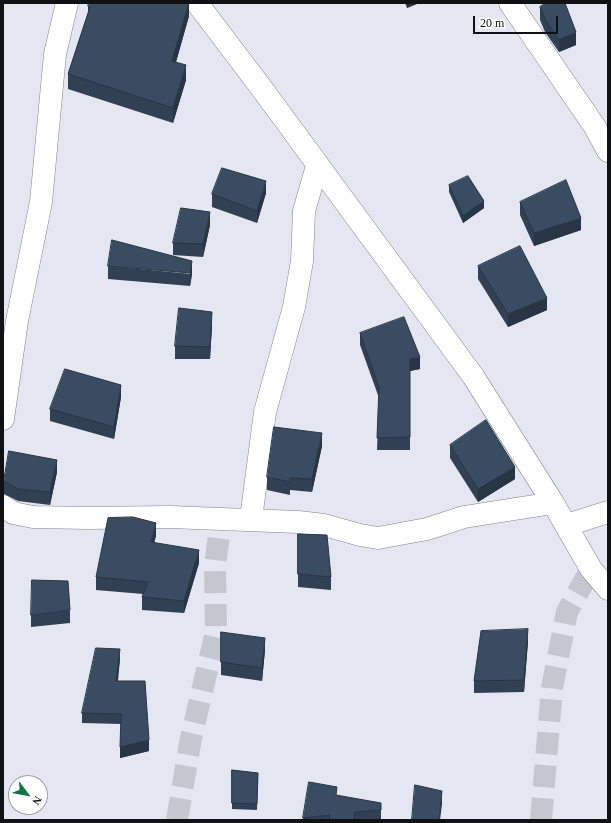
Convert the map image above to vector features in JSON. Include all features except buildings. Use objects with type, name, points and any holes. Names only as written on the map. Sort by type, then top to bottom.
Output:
[{"type":"street","points":[[3,419],[17,321],[41,202],[55,54],[67,3]]},
{"type":"street","points":[[197,3],[260,86],[317,166],[473,376],[553,503],[591,569],[608,589]]},
{"type":"street","points":[[510,3],[601,124],[608,151]]},
{"type":"street","points":[[251,519],[265,412],[294,307],[302,261],[304,211],[317,166]]},
{"type":"street","points":[[3,506],[12,513],[33,517],[170,517],[251,519],[324,525],[378,538],[427,529],[464,517],[553,503]]},
{"type":"street","points":[[566,525],[608,512]]},
{"type":"tunnel","points":[[177,820],[191,738],[216,632],[215,566],[221,519]]},
{"type":"tunnel","points":[[541,820],[552,688],[567,612],[591,569]]}]
